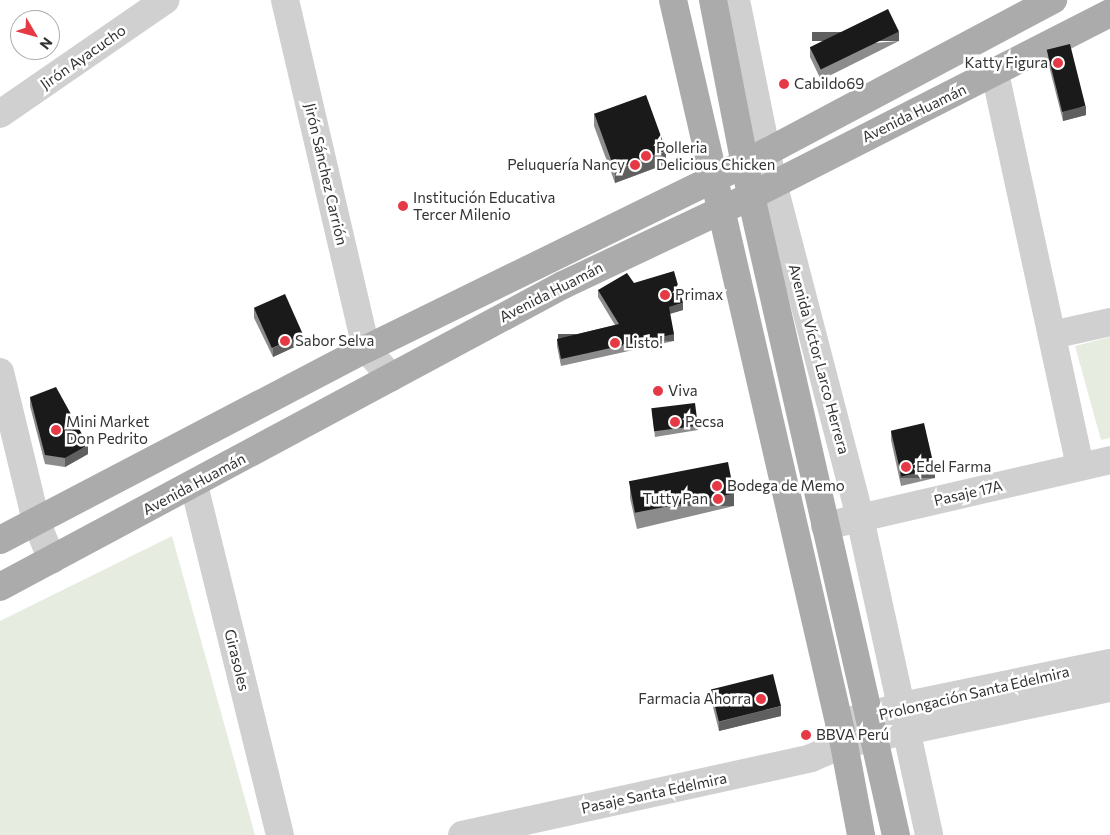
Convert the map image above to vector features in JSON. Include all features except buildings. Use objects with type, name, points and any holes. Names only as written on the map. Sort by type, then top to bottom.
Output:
[{"type":"main road","points":[[673,0],[712,178],[747,322],[779,469],[841,734],[861,835]]},
{"type":"main road","name":"Avenida Víctor Larco Herrera","points":[[713,0],[757,157],[780,316],[811,462],[873,726],[896,835]]},
{"type":"main road","name":"Avenida Huamán","points":[[0,540],[366,349],[551,256],[757,157],[1053,0]]},
{"type":"main road","name":"Avenida Huamán","points":[[0,587],[194,485],[563,285],[720,208],[762,190],[1110,13]]},
{"type":"main road","points":[[551,256],[563,285]]},
{"type":"main road","points":[[747,322],[780,316]]},
{"type":"main road","points":[[779,469],[811,462]]},
{"type":"street","name":"Jirón Ayacucho","points":[[0,114],[165,0]]},
{"type":"street","name":"Jirón Sánchez Carrión","points":[[285,0],[366,349]]},
{"type":"street","name":"Avenida Víctor Larco Herrera","points":[[736,0],[757,157]]},
{"type":"street","points":[[994,73],[1080,466]]},
{"type":"street","name":"Avenida Víctor Larco Herrera","points":[[762,190],[860,518],[929,835]]},
{"type":"street","points":[[1052,335],[1110,322]]},
{"type":"street","points":[[366,349],[391,377]]},
{"type":"street","points":[[0,372],[36,522],[52,560]]},
{"type":"street","name":"Pasaje 17A","points":[[826,526],[1110,460]]},
{"type":"street","name":"Girasoles","points":[[194,485],[280,835]]},
{"type":"street","name":"Prolongación Santa Edelmira","points":[[841,734],[1110,663]]},
{"type":"street","name":"Prolongación Santa Edelmira","points":[[905,718],[1110,688]]},
{"type":"street","name":"Pasaje Santa Edelmira","points":[[462,835],[811,758],[841,734]]},
{"type":"shaded area","points":[[1110,337],[1110,438],[1101,440],[1075,346]]},
{"type":"shaded area","points":[[172,536],[255,835],[0,835],[0,621]]},
{"type":"place","name":"Katty Figura","points":[[1058,63]]},
{"type":"place","name":"Cabildo69","points":[[784,84]]},
{"type":"place","name":"Polleria Delicious Chicken","points":[[646,156]]},
{"type":"place","name":"Peluquería Nancy","points":[[635,165]]},
{"type":"place","name":"Institución Educativa Tercer Milenio","points":[[403,206]]},
{"type":"place","name":"Primax","points":[[665,295]]},
{"type":"place","name":"Sabor Selva","points":[[285,341]]},
{"type":"place","name":"Listo!","points":[[615,343]]},
{"type":"place","name":"Viva","points":[[658,391]]},
{"type":"place","name":"Pecsa","points":[[675,422]]},
{"type":"place","name":"Mini Market Don Pedrito","points":[[56,430]]},
{"type":"place","name":"Edel Farma","points":[[906,467]]},
{"type":"place","name":"Bodega de Memo","points":[[717,486]]},
{"type":"place","name":"Tutty Pan","points":[[718,499]]},
{"type":"place","name":"Farmacia Ahorra","points":[[761,699]]},
{"type":"place","name":"BBVA Perú","points":[[806,735]]}]
